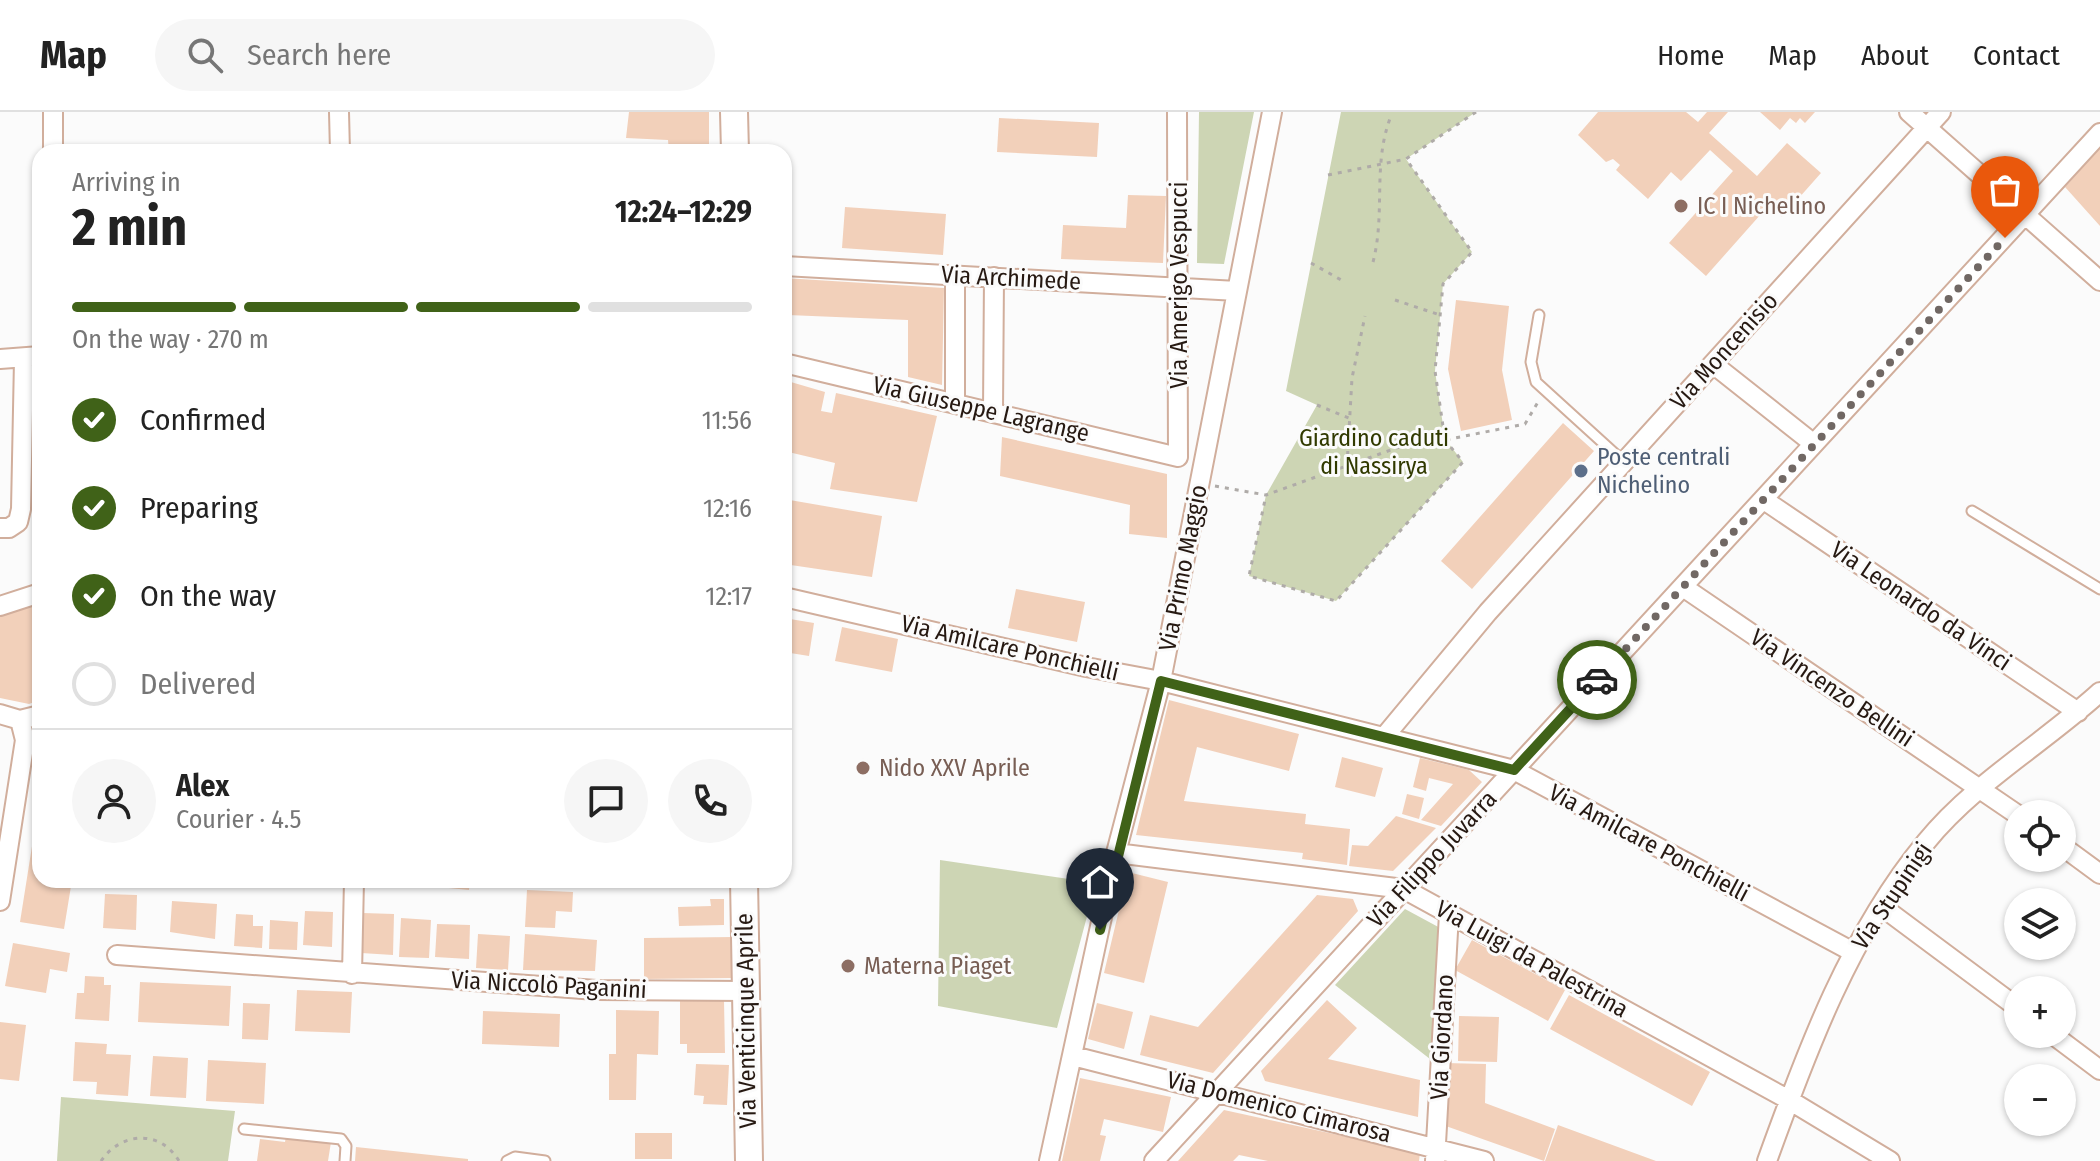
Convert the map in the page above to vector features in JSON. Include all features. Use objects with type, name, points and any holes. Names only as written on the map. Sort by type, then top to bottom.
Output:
[{"type":"street","points":[[53,112],[53,144]]},
{"type":"street","points":[[339,112],[340,144]]},
{"type":"street","points":[[734,112],[735,144]]},
{"type":"street","name":"Via Amerigo Vespucci","points":[[1177,112],[1180,287],[1178,457]]},
{"type":"street","name":"Via Primo Maggio","points":[[1049,1161],[1116,853],[1161,681],[1272,112]]},
{"type":"street","points":[[1909,112],[2100,281]]},
{"type":"street","name":"Via Moncenisio","points":[[1384,737],[1467,636],[1941,112]]},
{"type":"street","name":"Via Filippo Juvarra","points":[[1154,1161],[2100,133]]},
{"type":"street","name":"Via Archimede","points":[[792,266],[1237,291]]},
{"type":"street","points":[[955,275],[955,401]]},
{"type":"street","points":[[993,410],[994,277]]},
{"type":"street","points":[[0,359],[32,358],[21,509],[18,522],[0,528]]},
{"type":"street","points":[[1713,364],[1814,444]]},
{"type":"street","name":"Via Giuseppe Lagrange","points":[[792,365],[993,410],[1178,457]]},
{"type":"street","name":"Via Leonardo da Vinci","points":[[1764,500],[2078,712]]},
{"type":"street","name":"Via Vincenzo Bellini","points":[[1683,587],[2004,805]]},
{"type":"street","points":[[0,606],[32,596]]},
{"type":"street","name":"Via Amilcare Ponchielli","points":[[792,599],[1086,667],[1161,681],[1514,770],[1853,952]]},
{"type":"street","name":"Via Stupinigi","points":[[1767,1161],[1789,1100],[1853,952],[1926,841],[1981,789],[2100,692]]},
{"type":"street","points":[[0,714],[20,720],[32,717]]},
{"type":"street","points":[[0,901],[25,740],[20,720]]},
{"type":"street","name":"Via Luigi da Palestrina","points":[[1116,853],[1404,889],[1789,1100],[1890,1161]]},
{"type":"street","points":[[2076,856],[2100,874]]},
{"type":"street","points":[[352,974],[354,888]]},
{"type":"street","name":"Via Venticinque Aprile","points":[[744,888],[749,1161]]},
{"type":"street","points":[[1881,906],[2004,998]]},
{"type":"street","name":"Via Giordano","points":[[1435,1154],[1449,914]]},
{"type":"street","name":"Via Niccolò Paganini","points":[[117,955],[596,990],[745,991]]},
{"type":"street","points":[[2071,1048],[2100,1070]]},
{"type":"street","name":"Via Domenico Cimarosa","points":[[1073,1056],[1219,1090],[1435,1154],[1484,1161]]},
{"type":"lane","points":[[1539,315],[1531,362],[1536,382],[1624,462]]},
{"type":"lane","points":[[1972,511],[2100,589]]},
{"type":"lane","points":[[244,1129],[341,1139],[346,1146],[345,1161]]},
{"type":"lane","points":[[507,1161],[515,1157],[545,1161]]},
{"type":"path","points":[[1328,175],[1406,159],[1476,112]]},
{"type":"path","points":[[1373,262],[1382,220],[1382,138],[1391,116]]},
{"type":"path","points":[[1266,495],[1249,576],[1336,601],[1463,462],[1445,440],[1435,371],[1443,284],[1472,252],[1406,159]]},
{"type":"path","points":[[1311,263],[1343,281]]},
{"type":"path","points":[[1395,300],[1440,315]]},
{"type":"path","points":[[1347,465],[1352,378],[1365,316]]},
{"type":"path","points":[[1200,483],[1266,495],[1414,441],[1445,440],[1525,424],[1545,392]]},
{"type":"path","points":[[1317,405],[1349,418]]},
{"type":"path","points":[[101,1161],[120,1143],[144,1137],[162,1143],[179,1161]]},
{"type":"green space","points":[[1199,112],[1254,112],[1224,264],[1197,263]]},
{"type":"green space","name":"Giardino caduti di Nassirya","points":[[1341,112],[1476,112],[1406,159],[1472,252],[1443,284],[1435,371],[1445,439],[1463,462],[1336,601],[1249,576],[1266,495],[1317,405],[1286,391]]},
{"type":"green space","points":[[940,860],[1096,883],[1057,1028],[938,1006]]},
{"type":"green space","points":[[1405,909],[1442,929],[1430,1059],[1335,985]]},
{"type":"green space","points":[[61,1097],[235,1111],[228,1161],[57,1161]]},
{"type":"building","points":[[629,112],[709,112],[709,144],[668,144],[668,140],[626,138]]},
{"type":"building","points":[[1598,112],[1686,112],[1698,122],[1707,112],[1728,112],[1709,133],[1757,176],[1787,143],[1821,173],[1782,217],[1769,205],[1706,276],[1669,243],[1733,171],[1710,150],[1681,181],[1671,172],[1648,199],[1616,170],[1620,165],[1613,159],[1606,162],[1578,135]]},
{"type":"building","points":[[1760,112],[1815,112],[1805,123],[1800,118],[1796,123],[1790,118],[1780,130]]},
{"type":"building","points":[[999,118],[1099,123],[1097,157],[997,152]]},
{"type":"building","points":[[2100,148],[2100,226],[2065,187]]},
{"type":"building","points":[[1128,195],[1166,196],[1163,263],[1061,259],[1063,225],[1126,228]]},
{"type":"building","points":[[845,207],[946,214],[943,255],[842,248]]},
{"type":"building","points":[[792,278],[944,288],[942,385],[908,377],[908,320],[792,315]]},
{"type":"building","points":[[1456,300],[1509,306],[1502,370],[1512,420],[1461,431],[1448,369]]},
{"type":"building","points":[[792,382],[825,392],[821,411],[832,413],[836,393],[937,416],[917,502],[830,489],[835,463],[792,453]]},
{"type":"building","points":[[1563,423],[1594,451],[1472,589],[1441,561]]},
{"type":"building","points":[[1002,437],[1167,474],[1167,538],[1129,534],[1130,505],[1000,476]]},
{"type":"building","points":[[792,500],[882,516],[872,577],[792,565]]},
{"type":"building","points":[[1016,589],[1085,602],[1077,642],[1008,628]]},
{"type":"building","points":[[32,603],[32,703],[29,704],[0,698],[0,613]]},
{"type":"building","points":[[792,619],[814,623],[809,656],[792,653]]},
{"type":"building","points":[[842,627],[898,639],[892,672],[835,661]]},
{"type":"building","points":[[1169,700],[1299,734],[1289,771],[1197,747],[1184,801],[1306,814],[1305,824],[1350,829],[1347,865],[1302,859],[1303,853],[1136,835]]},
{"type":"building","points":[[1342,757],[1383,768],[1375,797],[1335,787]]},
{"type":"building","points":[[1420,758],[1469,770],[1482,782],[1441,826],[1421,820],[1453,784],[1429,778],[1426,791],[1413,787]]},
{"type":"building","points":[[1407,794],[1424,798],[1419,819],[1402,814]]},
{"type":"building","points":[[1396,816],[1436,828],[1393,871],[1349,866],[1352,845],[1368,846]]},
{"type":"building","points":[[32,846],[32,888],[71,888],[64,929],[20,922]]},
{"type":"building","points":[[1128,872],[1168,882],[1144,983],[1104,973]]},
{"type":"building","points":[[527,890],[573,892],[572,912],[556,911],[555,928],[525,927]]},
{"type":"building","points":[[105,894],[137,895],[136,930],[103,928]]},
{"type":"building","points":[[1317,895],[1353,899],[1358,911],[1213,1073],[1140,1055],[1150,1015],[1198,1027]]},
{"type":"building","points":[[710,899],[724,899],[724,925],[679,926],[678,907],[711,906]]},
{"type":"building","points":[[172,901],[217,904],[215,939],[170,932]]},
{"type":"building","points":[[305,911],[333,912],[332,947],[303,945]]},
{"type":"building","points":[[363,913],[394,914],[393,955],[361,953]]},
{"type":"building","points":[[236,914],[253,915],[253,926],[263,926],[262,948],[234,946]]},
{"type":"building","points":[[401,918],[431,920],[429,958],[399,957]]},
{"type":"building","points":[[270,920],[298,922],[297,950],[269,949]]},
{"type":"building","points":[[437,924],[470,925],[469,959],[435,957]]},
{"type":"building","points":[[478,934],[510,936],[508,970],[476,968]]},
{"type":"building","points":[[525,934],[597,940],[595,971],[523,970]]},
{"type":"building","points":[[734,937],[733,978],[644,979],[644,938]]},
{"type":"building","points":[[1472,940],[1565,990],[1548,1021],[1455,970]]},
{"type":"building","points":[[13,943],[70,953],[67,972],[50,969],[46,993],[5,986]]},
{"type":"building","points":[[85,976],[104,977],[104,985],[111,985],[109,1021],[75,1019],[77,993],[84,993]]},
{"type":"building","points":[[140,982],[231,986],[229,1026],[138,1022]]},
{"type":"building","points":[[297,990],[352,992],[350,1033],[295,1031]]},
{"type":"building","points":[[1569,995],[1710,1072],[1692,1106],[1550,1029]]},
{"type":"building","points":[[680,1000],[724,1000],[725,1053],[687,1053],[687,1044],[680,1044]]},
{"type":"building","points":[[1327,1000],[1357,1028],[1328,1059],[1420,1080],[1418,1117],[1265,1081],[1261,1071]]},
{"type":"building","points":[[243,1003],[270,1004],[268,1040],[242,1039]]},
{"type":"building","points":[[1097,1003],[1133,1012],[1124,1049],[1088,1039]]},
{"type":"building","points":[[616,1010],[659,1011],[658,1055],[637,1054],[636,1100],[609,1100],[609,1054],[616,1054]]},
{"type":"building","points":[[483,1011],[560,1014],[559,1047],[482,1044]]},
{"type":"building","points":[[1459,1016],[1499,1017],[1497,1062],[1458,1061]]},
{"type":"building","points":[[0,1022],[26,1025],[19,1081],[0,1079]]},
{"type":"building","points":[[75,1042],[107,1044],[106,1054],[131,1055],[128,1096],[96,1094],[97,1082],[73,1081]]},
{"type":"building","points":[[153,1056],[188,1058],[186,1098],[150,1096]]},
{"type":"building","points":[[208,1060],[266,1063],[264,1104],[206,1101]]},
{"type":"building","points":[[1445,1063],[1486,1064],[1485,1103],[1555,1129],[1544,1161],[1443,1125]]},
{"type":"building","points":[[696,1064],[729,1065],[727,1105],[703,1104],[704,1096],[694,1095]]},
{"type":"building","points":[[1080,1078],[1171,1097],[1163,1132],[1104,1119],[1100,1135],[1106,1136],[1100,1161],[1062,1161]]},
{"type":"building","points":[[1224,1110],[1420,1153],[1419,1161],[1268,1161],[1239,1155],[1233,1161],[1178,1161]]},
{"type":"building","points":[[1558,1125],[1656,1161],[1545,1161]]},
{"type":"building","points":[[635,1133],[672,1133],[672,1159],[635,1159]]},
{"type":"building","points":[[286,1136],[331,1142],[328,1161],[257,1161],[260,1139],[285,1142]]},
{"type":"building","points":[[356,1147],[468,1159],[468,1161],[355,1161]]},
{"type":"way so far","points":[[1597,680],[2005,238]]},
{"type":"place","name":"IC I Nichelino","points":[[1681,206]]},
{"type":"place","name":"Poste centrali Nichelino","points":[[1581,471]]},
{"type":"place","name":"Nido XXV Aprile","points":[[863,768]]},
{"type":"place","name":"Materna Piaget","points":[[848,966]]},
{"type":"route","points":[[1100,930],[1116,853],[1161,681],[1514,770],[1597,680]]}]
